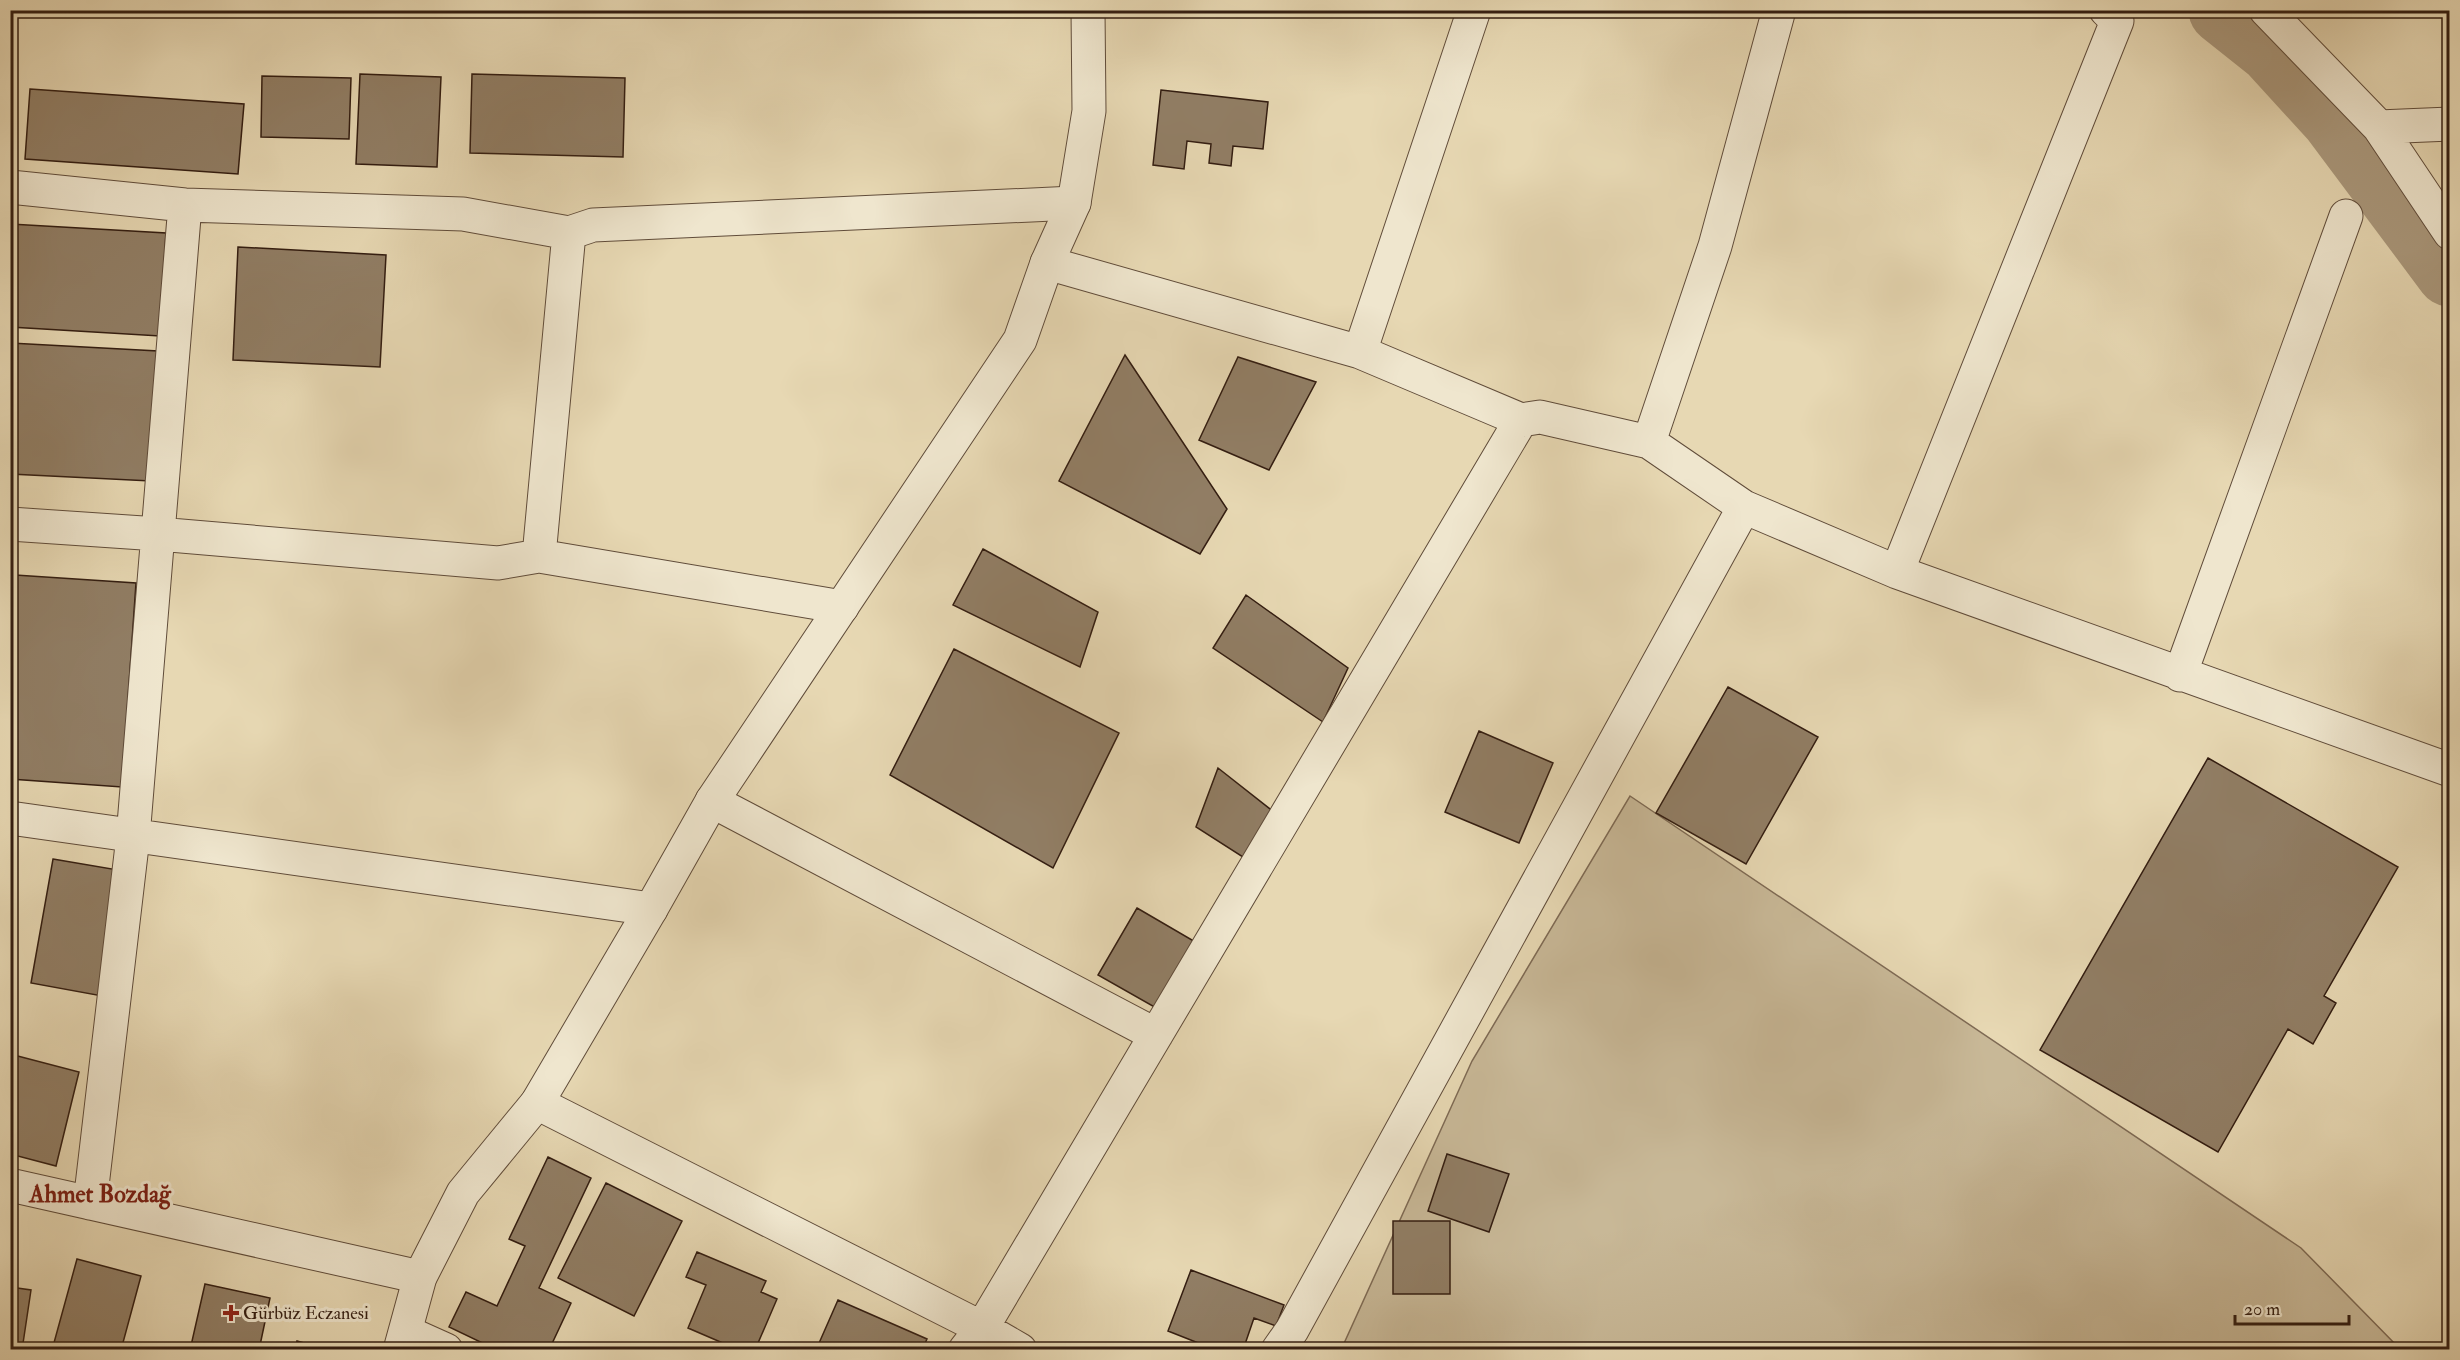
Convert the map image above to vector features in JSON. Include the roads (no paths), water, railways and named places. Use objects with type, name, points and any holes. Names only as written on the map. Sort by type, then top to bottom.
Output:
[{"type":"street","points":[[446,1350],[403,1341],[420,1277],[462,1193],[537,1102],[712,801],[1020,340],[1047,263],[1074,203],[1089,111],[1088,10]]},
{"type":"street","points":[[1360,352],[1474,10]]},
{"type":"street","points":[[1649,442],[1714,246],[1779,10]]},
{"type":"street","points":[[1897,572],[2117,21],[2106,10]]},
{"type":"street","points":[[2266,10],[2379,127],[2450,233]]},
{"type":"street","points":[[2379,127],[2450,124]]},
{"type":"street","points":[[10,187],[185,206],[462,214],[568,233],[593,225],[1074,203]]},
{"type":"street","points":[[90,1203],[133,837],[185,206]]},
{"type":"street","points":[[2180,675],[2346,216]]},
{"type":"street","points":[[539,556],[568,233]]},
{"type":"street","points":[[1047,263],[1360,352],[1521,420],[1540,417],[1649,442],[1744,507],[1897,572],[2450,770]]},
{"type":"street","points":[[974,1339],[1521,420]]},
{"type":"street","points":[[1278,1350],[1298,1320],[1744,507]]},
{"type":"street","points":[[10,524],[158,534],[498,563],[539,556],[842,607]]},
{"type":"street","points":[[712,801],[1156,1035]]},
{"type":"street","points":[[10,818],[651,909]]},
{"type":"street","points":[[537,1102],[974,1339],[1020,1350]]},
{"type":"street","points":[[10,1185],[420,1277]]},
{"type":"waterway","points":[[2223,10],[2272,49],[2335,118],[2450,272]]},
{"type":"place","name":"Gürbüz Eczanesi","points":[[231,1313]]},
{"type":"district","name":"Ahmet Bozdağ","points":[[100,1194]]}]
